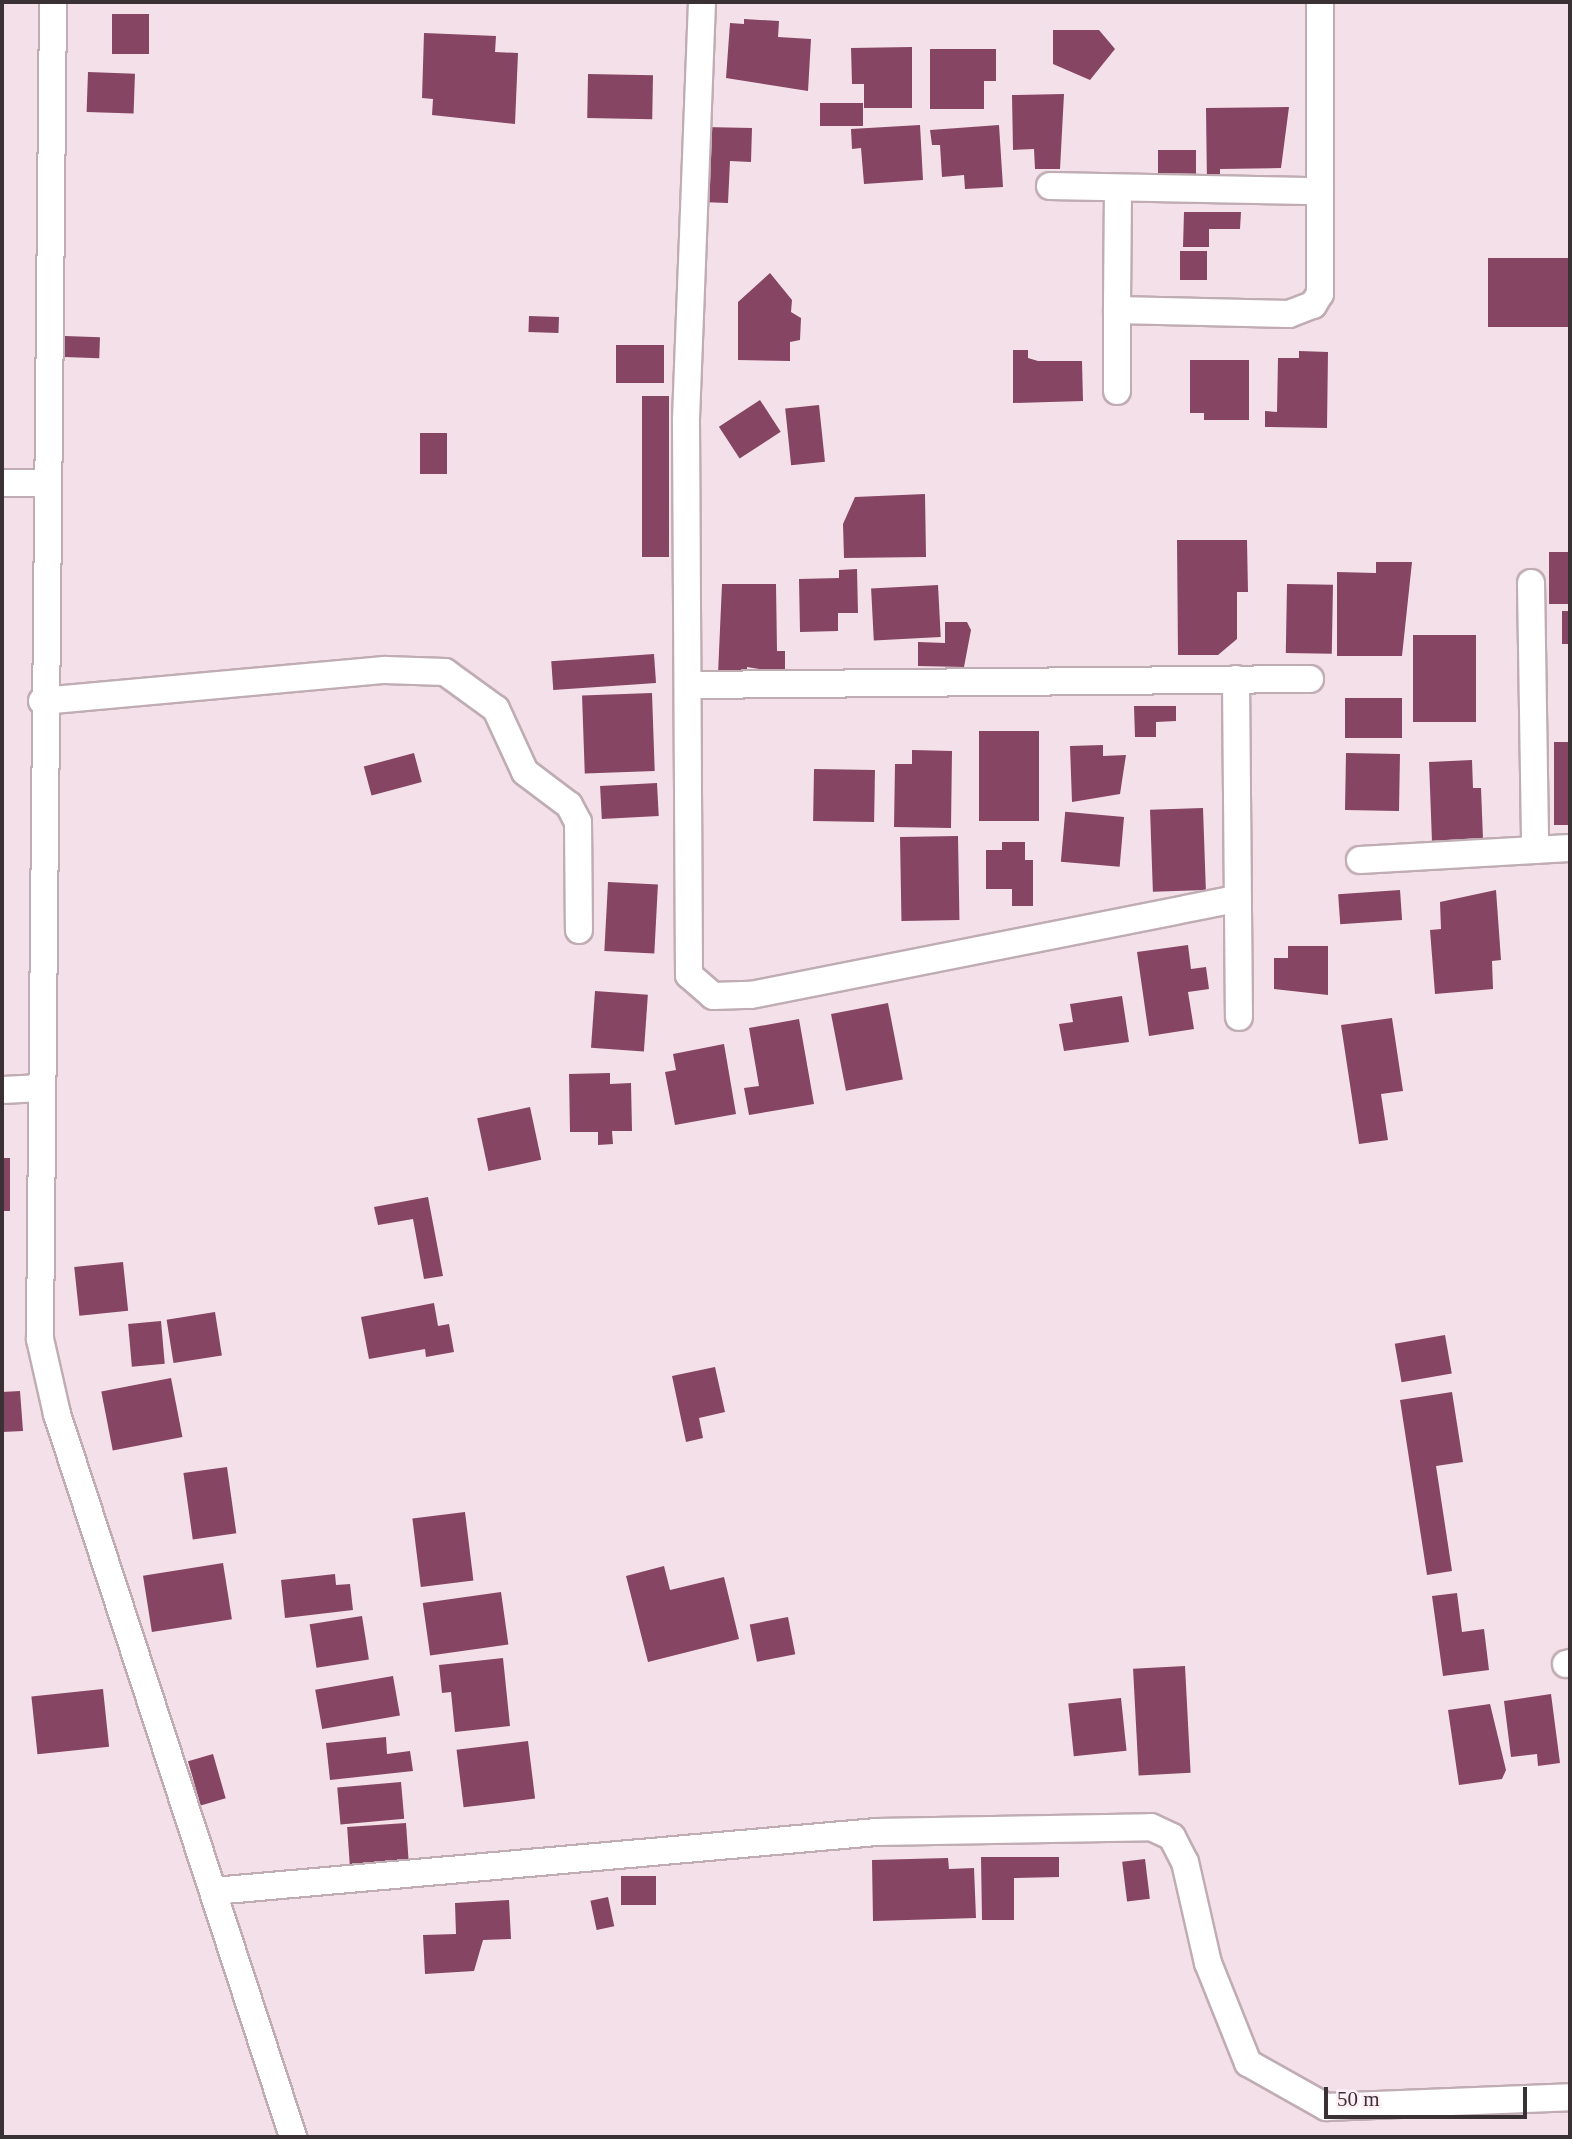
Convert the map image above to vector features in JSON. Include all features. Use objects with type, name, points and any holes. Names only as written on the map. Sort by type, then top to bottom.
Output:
[{"type":"street","points":[[53,2],[44,482],[38,1088],[45,1371],[293,2137]]},
{"type":"street","points":[[702,2],[687,420],[692,685],[685,955],[689,975],[713,996],[751,995],[1236,899]]},
{"type":"street","points":[[1117,310],[1303,312],[1320,293],[1320,2]]},
{"type":"street","points":[[1050,186],[1118,190],[1320,191]]},
{"type":"street","points":[[1117,391],[1118,190]]},
{"type":"street","points":[[2,482],[44,482]]},
{"type":"street","points":[[1531,583],[1535,850]]},
{"type":"street","points":[[42,701],[385,670],[445,672],[496,709],[525,772],[569,805],[578,822],[579,930]]},
{"type":"street","points":[[1236,679],[1239,1017]]},
{"type":"street","points":[[692,685],[1310,679]]},
{"type":"street","points":[[1360,860],[1570,848]]},
{"type":"street","points":[[2,1090],[38,1088]]},
{"type":"street","points":[[214,1891],[877,1832],[1151,1828],[1172,1837],[1185,1862],[1208,1964],[1248,2063],[1326,2107],[1570,2097]]},
{"type":"building","points":[[112,14],[149,14],[149,54],[112,54]]},
{"type":"building","points":[[744,19],[779,21],[778,37],[811,39],[808,91],[726,78],[730,23],[744,24]]},
{"type":"building","points":[[1053,30],[1099,30],[1115,49],[1090,80],[1053,64]]},
{"type":"building","points":[[424,33],[496,36],[495,52],[518,53],[515,124],[432,115],[433,99],[422,98]]},
{"type":"building","points":[[912,47],[912,108],[864,108],[864,84],[852,84],[851,48]]},
{"type":"building","points":[[930,49],[996,49],[996,81],[984,81],[984,109],[930,109]]},
{"type":"building","points":[[88,72],[135,74],[134,114],[87,112]]},
{"type":"building","points":[[588,74],[653,75],[652,119],[587,118]]},
{"type":"building","points":[[1064,94],[1060,169],[1035,169],[1034,149],[1013,150],[1012,95]]},
{"type":"building","points":[[820,103],[863,103],[863,126],[820,126]]},
{"type":"building","points":[[1289,107],[1281,168],[1220,169],[1220,186],[1207,186],[1206,108]]},
{"type":"building","points":[[920,125],[923,180],[864,184],[861,148],[852,149],[851,129]]},
{"type":"building","points":[[999,125],[1003,187],[965,189],[964,175],[942,177],[940,145],[932,145],[930,130]]},
{"type":"building","points":[[704,127],[752,128],[751,162],[730,161],[728,203],[701,202]]},
{"type":"building","points":[[1158,150],[1196,150],[1196,175],[1158,175]]},
{"type":"building","points":[[1184,212],[1241,212],[1240,229],[1209,229],[1209,247],[1183,247]]},
{"type":"building","points":[[1180,251],[1207,251],[1207,280],[1180,280]]},
{"type":"building","points":[[1488,258],[1570,258],[1570,327],[1488,327]]},
{"type":"building","points":[[770,273],[792,300],[791,312],[801,318],[800,340],[790,342],[790,361],[738,360],[738,302]]},
{"type":"building","points":[[529,316],[559,317],[558,333],[528,332]]},
{"type":"building","points":[[65,336],[100,337],[99,358],[64,357]]},
{"type":"building","points":[[616,345],[664,345],[664,383],[616,383]]},
{"type":"building","points":[[1013,350],[1028,350],[1028,358],[1038,361],[1082,361],[1083,401],[1013,403]]},
{"type":"building","points":[[1299,351],[1328,352],[1327,428],[1265,427],[1265,411],[1277,412],[1278,358],[1299,358]]},
{"type":"building","points":[[1190,360],[1249,360],[1249,420],[1204,420],[1204,413],[1190,413]]},
{"type":"building","points":[[642,396],[669,396],[669,557],[642,557]]},
{"type":"building","points":[[760,400],[781,432],[740,459],[719,427]]},
{"type":"building","points":[[819,405],[825,462],[791,465],[785,409]]},
{"type":"building","points":[[420,433],[447,433],[447,474],[420,474]]},
{"type":"building","points":[[925,494],[926,557],[844,558],[843,524],[855,497]]},
{"type":"building","points":[[1177,540],[1247,540],[1248,592],[1237,592],[1237,639],[1218,655],[1178,655]]},
{"type":"building","points":[[1549,552],[1570,552],[1570,604],[1549,604]]},
{"type":"building","points":[[1376,562],[1412,562],[1402,656],[1337,656],[1337,572],[1376,573]]},
{"type":"building","points":[[857,569],[858,613],[838,613],[838,631],[800,632],[799,579],[839,578],[839,570]]},
{"type":"building","points":[[722,584],[776,584],[777,651],[785,651],[785,673],[747,667],[747,673],[718,674]]},
{"type":"building","points":[[1287,584],[1333,585],[1332,654],[1286,653]]},
{"type":"building","points":[[938,585],[941,637],[874,640],[871,589]]},
{"type":"building","points":[[1562,611],[1570,611],[1570,644],[1562,644]]},
{"type":"building","points":[[945,622],[967,622],[971,630],[964,667],[918,666],[918,642],[945,643]]},
{"type":"building","points":[[1413,635],[1476,635],[1476,722],[1413,722]]},
{"type":"building","points":[[654,654],[656,683],[553,690],[551,661]]},
{"type":"building","points":[[652,693],[655,771],[585,773],[582,695]]},
{"type":"building","points":[[1345,698],[1402,698],[1402,738],[1345,738]]},
{"type":"building","points":[[1134,706],[1176,706],[1176,721],[1156,722],[1156,737],[1135,737]]},
{"type":"building","points":[[979,731],[1039,731],[1039,821],[979,821]]},
{"type":"building","points":[[1554,742],[1570,742],[1570,825],[1554,825]]},
{"type":"building","points":[[1103,745],[1103,756],[1126,755],[1120,794],[1072,802],[1070,746]]},
{"type":"building","points":[[912,750],[952,751],[951,828],[894,827],[895,764],[912,764]]},
{"type":"building","points":[[414,753],[422,782],[372,795],[364,766]]},
{"type":"building","points":[[1346,753],[1400,754],[1399,811],[1345,810]]},
{"type":"building","points":[[1472,760],[1473,788],[1481,788],[1483,839],[1432,842],[1429,762]]},
{"type":"building","points":[[814,769],[875,770],[874,822],[813,821]]},
{"type":"building","points":[[657,783],[659,816],[602,819],[600,786]]},
{"type":"building","points":[[1203,808],[1206,890],[1153,892],[1150,810]]},
{"type":"building","points":[[1065,812],[1124,817],[1120,867],[1061,862]]},
{"type":"building","points":[[958,836],[959,920],[901,921],[900,837]]},
{"type":"building","points":[[1002,842],[1025,842],[1025,860],[1033,860],[1033,906],[1012,906],[1012,889],[986,889],[986,850],[1002,850]]},
{"type":"building","points":[[608,882],[658,885],[654,954],[604,951]]},
{"type":"building","points":[[1400,890],[1402,920],[1340,924],[1338,894]]},
{"type":"building","points":[[1496,890],[1501,960],[1492,961],[1493,989],[1435,994],[1430,930],[1441,929],[1440,902]]},
{"type":"building","points":[[1188,945],[1191,969],[1206,967],[1209,989],[1188,992],[1194,1029],[1149,1036],[1137,952]]},
{"type":"building","points":[[1288,946],[1328,946],[1328,995],[1274,989],[1274,958],[1288,958]]},
{"type":"building","points":[[595,991],[648,995],[644,1052],[591,1048]]},
{"type":"building","points":[[1122,996],[1129,1042],[1064,1051],[1059,1024],[1073,1022],[1070,1004]]},
{"type":"building","points":[[888,1003],[903,1080],[846,1091],[831,1014]]},
{"type":"building","points":[[1392,1018],[1403,1091],[1381,1094],[1388,1140],[1359,1144],[1341,1025]]},
{"type":"building","points":[[799,1019],[814,1104],[749,1115],[744,1088],[759,1086],[749,1028]]},
{"type":"building","points":[[724,1044],[736,1114],[675,1125],[665,1072],[676,1070],[673,1054]]},
{"type":"building","points":[[610,1073],[610,1084],[631,1083],[632,1131],[612,1131],[613,1144],[598,1145],[598,1132],[570,1132],[569,1074]]},
{"type":"building","points":[[530,1107],[541,1160],[488,1171],[477,1118]]},
{"type":"building","points":[[2,1158],[10,1158],[10,1211],[2,1211]]},
{"type":"building","points":[[428,1197],[443,1276],[424,1279],[413,1219],[378,1225],[374,1207]]},
{"type":"building","points":[[123,1262],[128,1311],[79,1316],[74,1267]]},
{"type":"building","points":[[434,1303],[438,1326],[449,1324],[454,1352],[426,1357],[425,1349],[369,1359],[361,1317]]},
{"type":"building","points":[[215,1312],[222,1355],[173,1363],[167,1320]]},
{"type":"building","points":[[161,1321],[165,1364],[132,1367],[128,1324]]},
{"type":"building","points":[[1445,1335],[1452,1373],[1402,1382],[1395,1344]]},
{"type":"building","points":[[715,1367],[725,1412],[699,1418],[703,1438],[686,1442],[672,1376]]},
{"type":"building","points":[[171,1378],[182,1437],[113,1450],[101,1392]]},
{"type":"building","points":[[20,1391],[23,1431],[2,1432],[2,1392]]},
{"type":"building","points":[[1452,1392],[1463,1462],[1436,1466],[1452,1571],[1427,1575],[1400,1400]]},
{"type":"building","points":[[227,1467],[236,1533],[193,1539],[183,1473]]},
{"type":"building","points":[[465,1512],[473,1580],[421,1587],[412,1518]]},
{"type":"building","points":[[223,1563],[232,1619],[152,1632],[143,1576]]},
{"type":"building","points":[[664,1566],[670,1590],[724,1577],[739,1639],[648,1662],[626,1576]]},
{"type":"building","points":[[335,1574],[336,1585],[350,1584],[353,1610],[285,1618],[281,1580]]},
{"type":"building","points":[[501,1592],[508,1644],[430,1655],[423,1603]]},
{"type":"building","points":[[1457,1593],[1462,1632],[1484,1629],[1489,1670],[1443,1676],[1432,1596]]},
{"type":"building","points":[[362,1616],[369,1659],[317,1668],[310,1624]]},
{"type":"building","points":[[788,1617],[795,1654],[757,1662],[750,1624]]},
{"type":"building","points":[[503,1658],[510,1726],[455,1732],[451,1692],[442,1693],[439,1665]]},
{"type":"building","points":[[1185,1666],[1191,1773],[1139,1776],[1133,1669]]},
{"type":"building","points":[[393,1676],[400,1715],[322,1729],[315,1690]]},
{"type":"building","points":[[103,1689],[109,1747],[37,1754],[31,1697]]},
{"type":"building","points":[[1551,1694],[1560,1763],[1538,1766],[1537,1754],[1511,1757],[1504,1701]]},
{"type":"building","points":[[1121,1698],[1127,1751],[1074,1756],[1068,1704]]},
{"type":"building","points":[[1490,1704],[1506,1770],[1502,1779],[1459,1785],[1448,1710]]},
{"type":"building","points":[[386,1737],[387,1754],[410,1751],[413,1771],[330,1780],[326,1743]]},
{"type":"building","points":[[528,1741],[535,1799],[464,1807],[457,1750]]},
{"type":"building","points":[[213,1754],[226,1798],[201,1805],[188,1761]]},
{"type":"building","points":[[401,1782],[404,1819],[340,1824],[337,1788]]},
{"type":"building","points":[[406,1823],[409,1863],[350,1867],[347,1827]]},
{"type":"building","points":[[981,1857],[1059,1857],[1059,1877],[1014,1878],[1014,1920],[982,1920]]},
{"type":"building","points":[[948,1858],[949,1869],[974,1868],[976,1918],[873,1921],[872,1860]]},
{"type":"building","points":[[1145,1859],[1150,1899],[1127,1902],[1122,1862]]},
{"type":"building","points":[[621,1876],[656,1876],[656,1905],[621,1905]]},
{"type":"building","points":[[608,1897],[614,1926],[597,1930],[590,1901]]},
{"type":"building","points":[[509,1900],[511,1939],[483,1940],[474,1971],[425,1974],[423,1935],[456,1934],[455,1903]]}]
